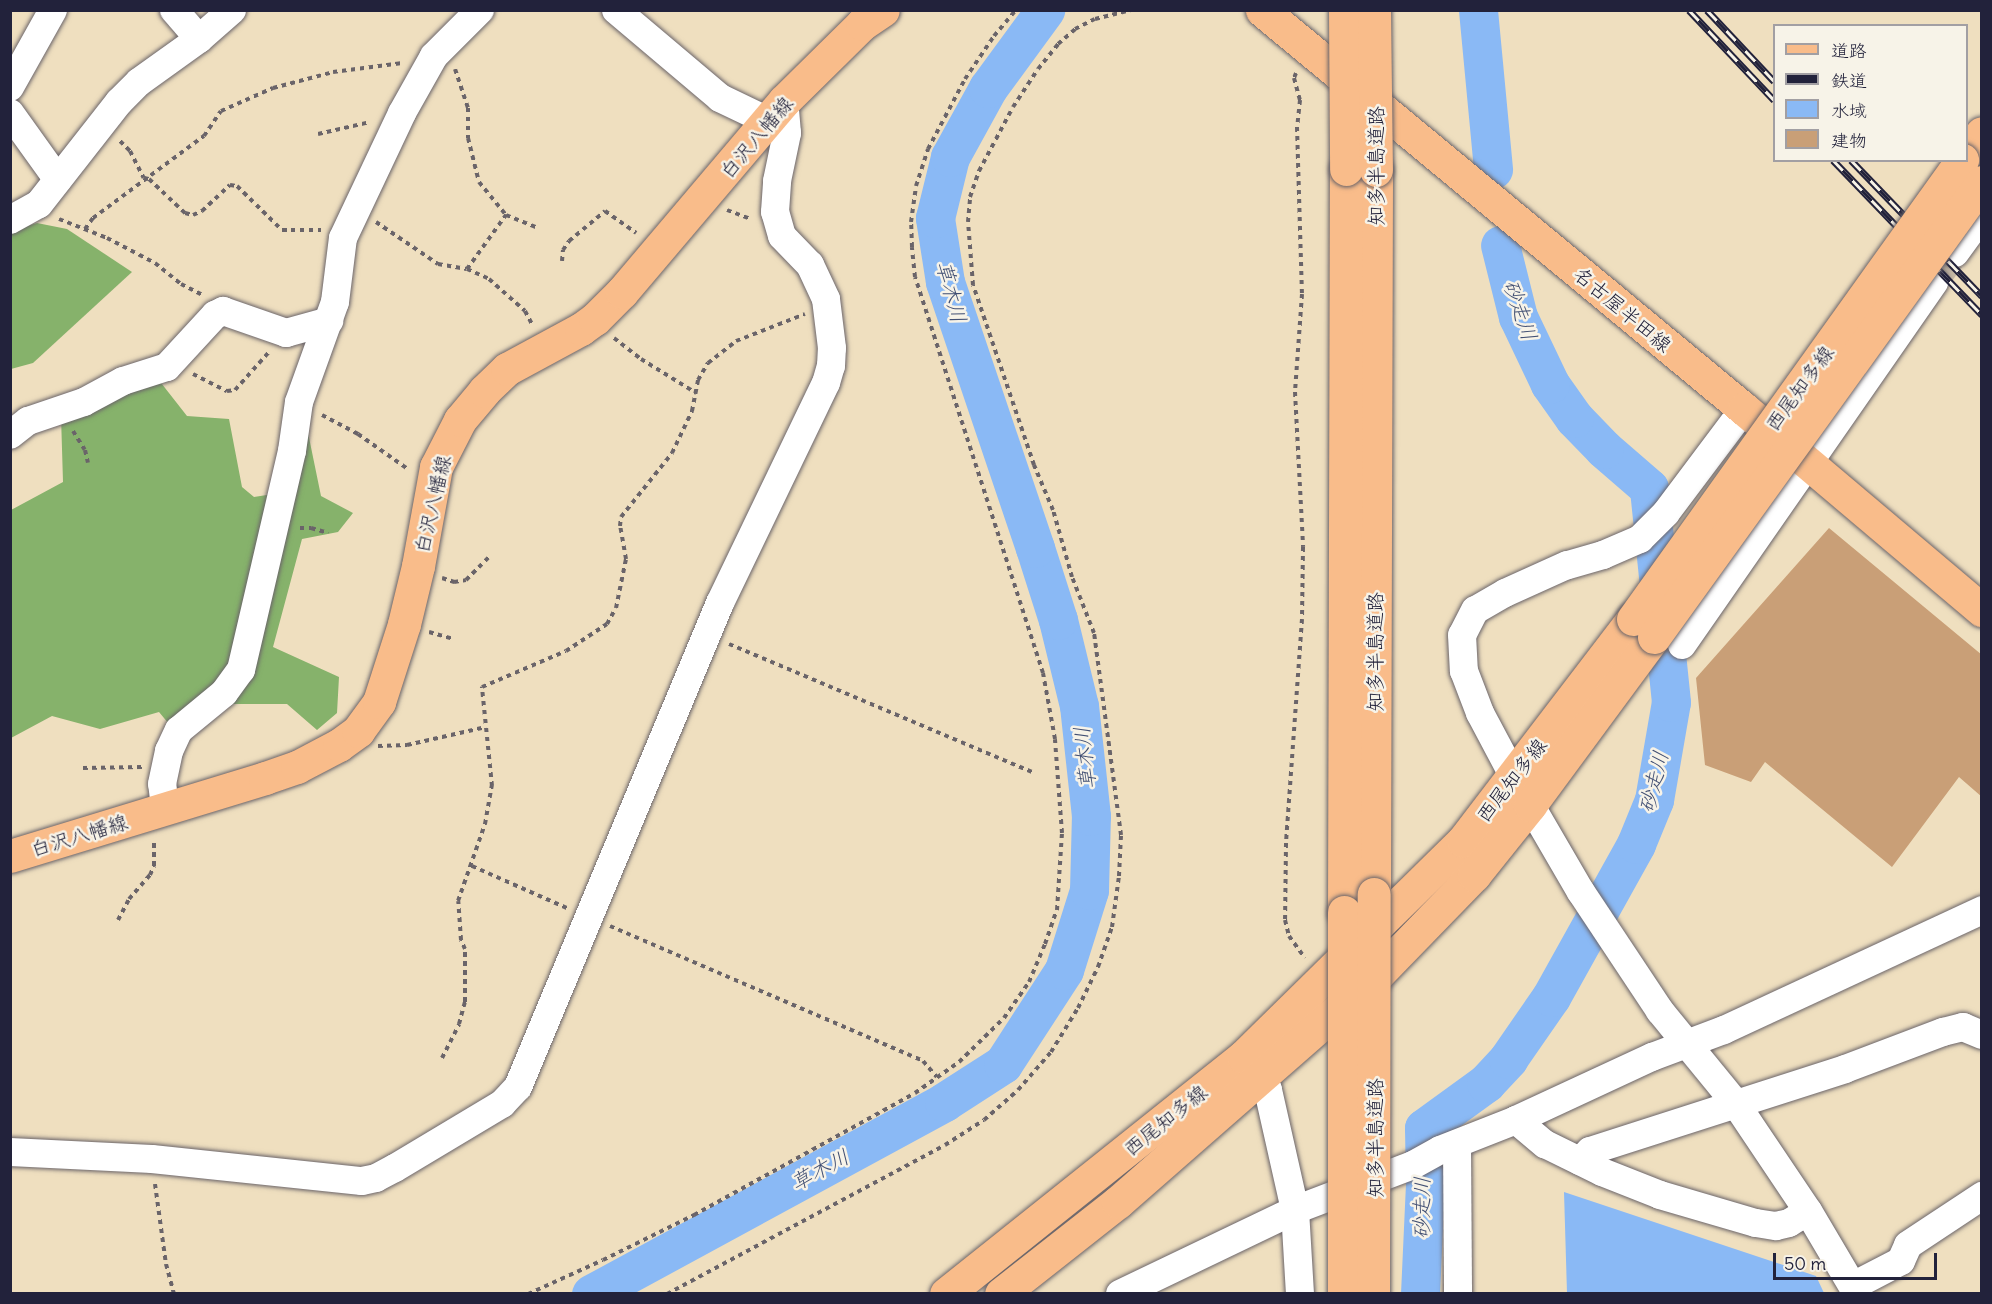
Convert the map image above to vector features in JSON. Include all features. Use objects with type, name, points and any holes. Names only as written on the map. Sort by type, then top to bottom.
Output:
[{"type":"main road","name":"白沢八幡線","points":[[10,856],[297,767],[339,745],[358,731],[379,702],[404,624],[418,566],[433,484],[446,444],[460,420],[484,391],[507,369],[595,319],[702,200],[776,111],[862,24],[883,10]]},
{"type":"main road","name":"名古屋半田線","points":[[1262,10],[1744,409],[1982,610]]},
{"type":"main road","name":"知多半島道路","points":[[1345,10],[1361,169],[1374,894],[1373,1293]]},
{"type":"main road","name":"知多半島道路","points":[[1344,1293],[1344,912],[1361,169],[1374,10]]},
{"type":"main road","points":[[1968,151],[1982,133]]},
{"type":"main road","name":"西尾知多線","points":[[1656,633],[1961,162]]},
{"type":"main road","name":"西尾知多線","points":[[946,1293],[1233,1064],[1463,841],[1522,791],[1656,633],[1982,182]]},
{"type":"main road","name":"西尾知多線","points":[[1001,1293],[1118,1202],[1376,976],[1474,875],[1522,791]]},
{"type":"street","points":[[10,87],[53,10]]},
{"type":"street","points":[[174,10],[199,39]]},
{"type":"street","points":[[22,214],[58,180],[101,125],[139,82],[199,39],[232,10]]},
{"type":"street","points":[[157,810],[169,751],[179,730],[224,693],[241,670],[292,451],[298,408],[335,302],[351,219],[400,117],[439,51],[480,10]]},
{"type":"street","points":[[10,1152],[152,1159],[362,1181],[376,1178],[502,1104],[518,1087],[720,603],[826,383],[832,348],[826,299],[810,265],[782,236],[775,212],[777,181],[786,133],[776,111],[720,98],[616,10]]},
{"type":"street","points":[[10,112],[58,180]]},
{"type":"street","points":[[1656,633],[1808,463],[1934,282]]},
{"type":"street","points":[[10,435],[28,421],[84,402],[123,381],[167,367],[215,315],[223,311],[286,333],[329,321]]},
{"type":"street","points":[[1744,409],[1666,513],[1640,538],[1603,555],[1567,565],[1505,593],[1475,610],[1462,635],[1464,671],[1480,713],[1581,892],[1659,1011],[1736,1104],[1808,1211],[1855,1290],[1901,1261],[1908,1245],[1982,1196]]},
{"type":"street","points":[[1120,1293],[1294,1210],[1413,1165],[1448,1147],[1516,1120],[1685,1043],[1724,1030],[1982,910]]},
{"type":"street","points":[[1580,1161],[1590,1151],[1845,1069],[1943,1032],[1963,1027],[1982,1035]]},
{"type":"street","points":[[1262,1075],[1268,1090],[1294,1210],[1300,1293]]},
{"type":"street","points":[[1516,1120],[1545,1144],[1660,1195],[1756,1224],[1776,1226],[1789,1223],[1808,1211]]},
{"type":"street","points":[[1448,1147],[1458,1293]]},
{"type":"path","points":[[528,1293],[603,1260],[694,1215],[896,1104],[959,1062],[1004,1018],[1029,982],[1057,910],[1062,867],[1062,833],[1056,750],[1043,673],[915,277],[912,247],[911,222],[916,186],[928,150],[965,79],[993,36],[1016,10]]},
{"type":"path","points":[[667,1293],[945,1145],[984,1120],[1018,1090],[1051,1052],[1098,967],[1112,927],[1119,876],[1120,835],[1094,633],[1072,577],[1053,510],[1034,465],[973,285],[968,222],[970,197],[979,171],[1013,107],[1038,69],[1058,44],[1075,29],[1095,19],[1130,10]]},
{"type":"path","points":[[1307,48],[1294,78],[1300,100],[1297,127],[1301,305],[1295,392],[1303,547],[1302,609],[1287,832],[1285,920],[1289,936],[1323,978]]},
{"type":"path","points":[[85,229],[93,218],[204,136],[221,111],[273,88],[333,72],[414,62],[439,51],[468,108],[468,138],[479,182],[507,215],[539,228]]},
{"type":"path","points":[[318,134],[400,117]]},
{"type":"path","points":[[101,125],[130,151],[146,179],[185,213],[193,215],[202,211],[230,185],[237,186],[282,230],[351,219],[438,264],[467,269],[489,279],[525,311],[544,348]]},
{"type":"path","points":[[702,200],[711,207],[741,213],[754,220]]},
{"type":"path","points":[[562,261],[563,250],[569,241],[605,211],[659,249]]},
{"type":"path","points":[[22,214],[42,214],[85,229],[155,263],[181,284],[214,301],[223,311]]},
{"type":"path","points":[[467,269],[507,215]]},
{"type":"path","points":[[442,1058],[459,1024],[465,1002],[465,949],[461,940],[457,914],[463,884],[472,866],[485,824],[492,786],[482,687],[566,651],[607,624],[616,608],[626,559],[620,526],[621,517],[672,453],[692,411],[698,380],[708,363],[736,341],[784,321],[827,307]]},
{"type":"path","points":[[595,319],[604,331],[696,393]]},
{"type":"path","points":[[172,362],[227,391],[235,390],[275,344],[285,337],[286,333]]},
{"type":"path","points":[[298,408],[318,412],[357,434],[389,458],[433,484]]},
{"type":"path","points":[[59,411],[85,450],[88,463]]},
{"type":"path","points":[[418,566],[454,582],[466,580],[490,556]]},
{"type":"path","points":[[708,635],[1035,773]]},
{"type":"path","points":[[358,731],[381,748],[407,745],[486,727]]},
{"type":"path","points":[[83,768],[141,767],[164,772]]},
{"type":"path","points":[[118,920],[129,899],[150,876],[154,866],[157,810]]},
{"type":"path","points":[[472,866],[923,1060],[937,1077]]},
{"type":"path","points":[[152,1159],[166,1264],[174,1293]]},
{"type":"green space","points":[[37,223],[67,229],[132,272],[33,363],[11,369],[11,231]]},
{"type":"green space","points":[[158,379],[187,416],[229,419],[242,487],[254,497],[292,491],[305,418],[321,496],[353,513],[338,532],[302,539],[273,647],[339,677],[337,713],[317,730],[287,704],[232,704],[184,742],[159,712],[100,729],[52,716],[11,738],[11,510],[63,482],[61,416]]},
{"type":"water","points":[[1564,1192],[1816,1276],[1824,1293],[1567,1293]]},
{"type":"building","points":[[1829,528],[1982,655],[1982,797],[1959,777],[1892,867],[1765,762],[1751,782],[1705,765],[1696,678]]},
{"type":"waterway","name":"草木川","points":[[591,1294],[944,1102],[1003,1064],[1064,970],[1089,890],[1091,816],[1079,706],[1058,620],[945,282],[935,218],[950,157],[988,88],[1045,10]]},
{"type":"waterway","name":"砂走川","points":[[1478,10],[1493,169]]},
{"type":"waterway","name":"砂走川","points":[[1420,1294],[1425,1185],[1424,1128],[1486,1083],[1508,1059],[1551,997],[1636,844],[1654,800],[1671,702],[1649,488],[1604,449],[1574,418],[1550,384],[1518,317],[1500,245]]},
{"type":"tunnel","points":[[1934,282],[1955,253]]},
{"type":"railway","points":[[1689,10],[1773,99]]},
{"type":"railway","points":[[1707,10],[1773,80]]},
{"type":"railway","points":[[1835,162],[1982,315]]},
{"type":"railway","points":[[1853,162],[1982,296]]}]
